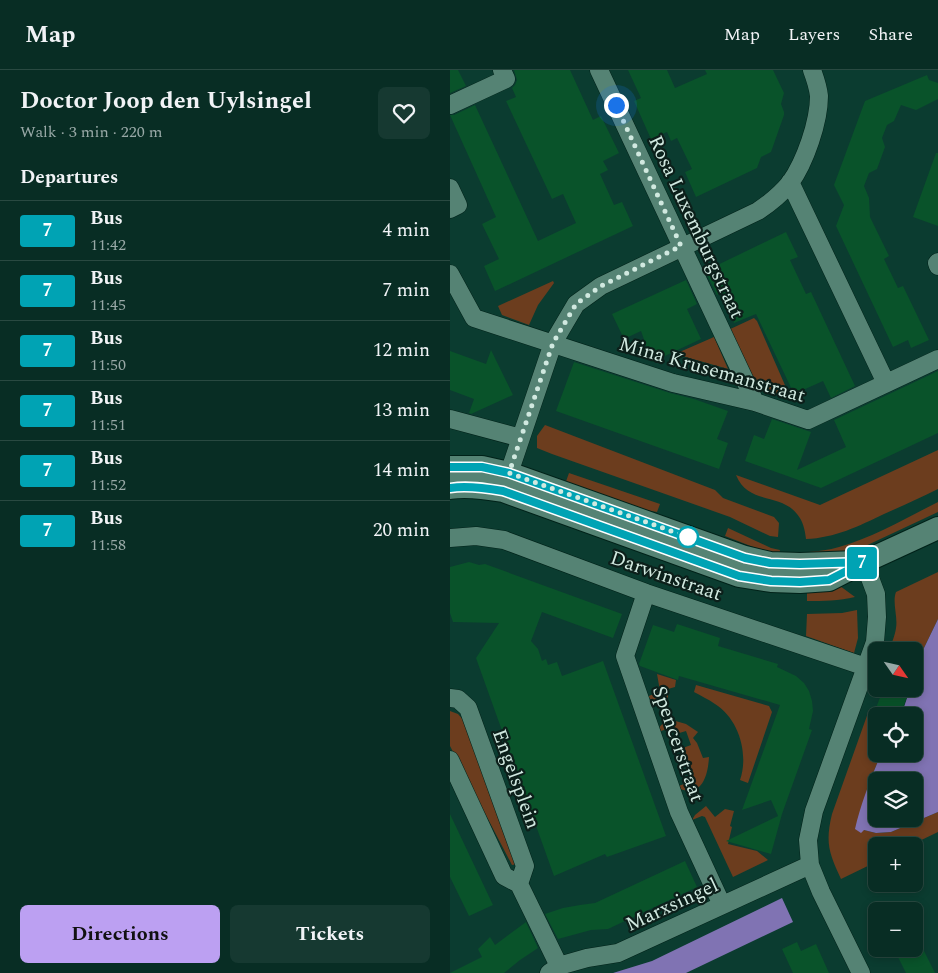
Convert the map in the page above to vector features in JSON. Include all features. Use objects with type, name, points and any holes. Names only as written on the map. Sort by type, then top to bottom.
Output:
[{"type":"street","points":[[450,105],[506,78],[502,70]]},
{"type":"street","name":"Rosa Luxemburgstraat","points":[[599,70],[755,402]]},
{"type":"street","points":[[506,482],[553,343],[576,304],[601,286],[762,208],[776,198],[790,182],[809,145],[817,118],[819,94],[812,70]]},
{"type":"street","points":[[790,182],[886,384]]},
{"type":"street","points":[[450,188],[458,205],[450,209]]},
{"type":"street","name":"Mina Krusemanstraat","points":[[450,274],[474,318],[673,383],[755,402],[808,420],[938,359]]},
{"type":"street","points":[[450,419],[521,438]]},
{"type":"street","points":[[450,467],[482,467],[506,482],[739,576],[771,581],[829,580],[938,528]]},
{"type":"street","points":[[450,488],[458,486],[487,488],[506,482]]},
{"type":"street","name":"Darwinstraat","points":[[450,538],[476,536],[504,540],[646,593],[866,667]]},
{"type":"street","points":[[861,973],[810,865],[808,840],[814,811],[875,642],[876,594],[864,562]]},
{"type":"street","name":"Spencerstraat","points":[[646,593],[625,656],[679,812],[722,905]]},
{"type":"street","name":"Engelsplein","points":[[450,698],[458,699],[468,708],[525,866],[519,884]]},
{"type":"street","points":[[450,760],[504,876],[519,884],[554,970]]},
{"type":"street","name":"Marxsingel","points":[[554,970],[587,958],[618,953],[810,865]]},
{"type":"shaded area","points":[[553,281],[554,283],[538,305],[529,325],[502,315],[498,306]]},
{"type":"shaded area","points":[[754,318],[791,399],[765,390],[753,389],[726,331]]},
{"type":"shaded area","points":[[714,337],[728,369],[675,354]]},
{"type":"shaded area","points":[[545,425],[715,490],[723,498],[774,517],[779,523],[778,537],[770,536],[730,517],[537,448],[537,436]]},
{"type":"shaded area","points":[[938,450],[938,489],[856,527],[837,534],[817,538],[806,539],[801,520],[797,514],[782,503],[748,491],[736,475],[820,505]]},
{"type":"shaded area","points":[[569,473],[660,504],[657,512],[606,503],[564,487]]},
{"type":"shaded area","points":[[938,502],[938,512],[859,549],[841,555],[809,552],[835,548],[865,538]]},
{"type":"shaded area","points":[[728,528],[771,548],[780,550],[779,557],[725,536]]},
{"type":"shaded area","points":[[938,572],[938,619],[923,650],[923,642],[892,642],[896,628],[896,592]]},
{"type":"shaded area","points":[[840,586],[855,597],[807,601],[807,588]]},
{"type":"shaded area","points":[[857,610],[858,638],[854,653],[806,636],[807,614],[842,613]]},
{"type":"shaded area","points":[[938,619],[938,812],[923,818],[923,772],[874,772],[878,762],[923,762],[923,707],[904,707],[907,698],[923,697],[923,650]]},
{"type":"shaded area","points":[[657,674],[676,680],[675,687],[668,689],[668,702],[653,701],[649,698],[649,696],[660,691]]},
{"type":"shaded area","points":[[696,685],[769,706],[772,712],[748,783],[740,780],[743,759],[740,738],[736,728],[723,711],[694,692]]},
{"type":"shaded area","points":[[450,711],[458,714],[466,723],[518,864],[512,865],[450,746]]},
{"type":"shaded area","points":[[868,713],[868,762],[878,762],[874,772],[868,772],[864,830],[876,833],[891,832],[903,827],[923,827],[923,818],[938,812],[938,832],[923,839],[923,837],[868,837],[868,866],[841,879],[829,848],[832,814]]},
{"type":"shaded area","points":[[672,720],[686,724],[698,732],[693,738],[703,758],[709,757],[703,782],[694,790],[680,789],[679,786],[691,781],[680,749],[691,745],[686,731],[676,734],[673,727],[658,732],[662,724]]},
{"type":"shaded area","points":[[868,788],[868,827],[903,827],[891,832],[876,833],[864,830],[861,833],[855,829]]},
{"type":"shaded area","points":[[706,806],[715,817],[725,809],[734,811],[728,844],[757,851],[768,860],[733,877],[705,817],[702,816],[692,820]]},
{"type":"shaded area","points":[[782,898],[793,922],[686,973],[613,973],[652,961]]},
{"type":"building","points":[[450,70],[458,70],[466,86],[450,93]]},
{"type":"building","points":[[514,70],[570,70],[593,120],[601,116],[619,153],[603,161],[608,170],[600,174],[614,205],[622,202],[633,226],[495,291],[484,266],[499,259],[482,224],[496,217],[450,115],[475,105],[538,241],[576,223],[563,194],[552,199],[506,101],[516,97],[512,88],[517,80]]},
{"type":"building","points":[[628,70],[667,70],[675,88],[707,74],[705,70],[773,70],[784,93],[781,104],[784,115],[771,152],[761,157],[757,168],[696,197],[685,172],[692,169],[677,138],[671,141],[667,132],[651,139],[634,101],[641,98]]},
{"type":"building","points":[[927,75],[929,80],[938,83],[938,99],[916,110],[901,105],[894,121],[887,125],[882,138],[885,147],[877,169],[869,173],[864,186],[869,198],[870,217],[889,256],[884,259],[898,288],[903,286],[929,340],[911,348],[908,340],[893,347],[836,226],[844,205],[834,185],[865,101]]},
{"type":"building","points":[[936,153],[938,153],[938,226],[913,217]]},
{"type":"building","points":[[786,232],[798,257],[790,260],[806,294],[811,292],[855,386],[831,398],[823,381],[794,394],[756,314],[734,323],[721,293],[717,295],[705,271]]},
{"type":"building","points":[[686,280],[697,304],[687,309],[701,339],[652,362],[641,331],[624,339],[612,314]]},
{"type":"building","points":[[491,350],[513,395],[471,414],[469,413],[474,399],[450,390],[450,351],[486,364]]},
{"type":"building","points":[[574,362],[728,411],[717,439],[728,443],[719,469],[556,411]]},
{"type":"building","points":[[938,371],[938,433],[821,488],[745,461],[754,435],[764,439],[772,419],[811,432],[797,470],[846,447],[834,420]]},
{"type":"building","points":[[469,562],[479,565],[485,564],[622,614],[613,638],[542,612],[531,641],[538,649],[542,661],[546,659],[548,665],[557,662],[562,676],[603,661],[666,836],[607,857],[605,854],[554,876],[476,658],[499,623],[453,622],[450,613],[450,567]]},
{"type":"building","points":[[677,624],[720,638],[718,646],[778,664],[777,667],[796,676],[809,691],[813,711],[809,729],[812,730],[782,814],[771,854],[726,841],[778,816],[771,800],[742,810],[780,705],[679,676],[678,680],[640,666],[639,664],[653,625],[674,632]]},
{"type":"building","points":[[880,698],[907,698],[903,707],[876,707]]},
{"type":"building","points":[[450,814],[493,905],[469,916],[450,877]]},
{"type":"building","points":[[685,861],[697,887],[608,929],[591,930],[558,939],[545,914],[563,908],[595,903]]},
{"type":"building","points":[[526,922],[538,948],[504,973],[450,973],[482,957],[478,949],[490,937],[495,945]]},
{"type":"building","points":[[797,942],[801,951],[816,944],[829,973],[793,973],[782,949]]},
{"type":"building","points":[[923,949],[935,973],[906,973],[898,957],[923,957]]},
{"type":"bus line","name":"7","points":[[450,467],[482,467],[509,473],[745,558],[770,563],[864,562],[829,580],[771,581],[739,576],[503,491],[458,486],[450,488]]},
{"type":"route","points":[[616,105],[681,246],[601,286],[576,304],[553,343],[509,473],[688,537]]}]
